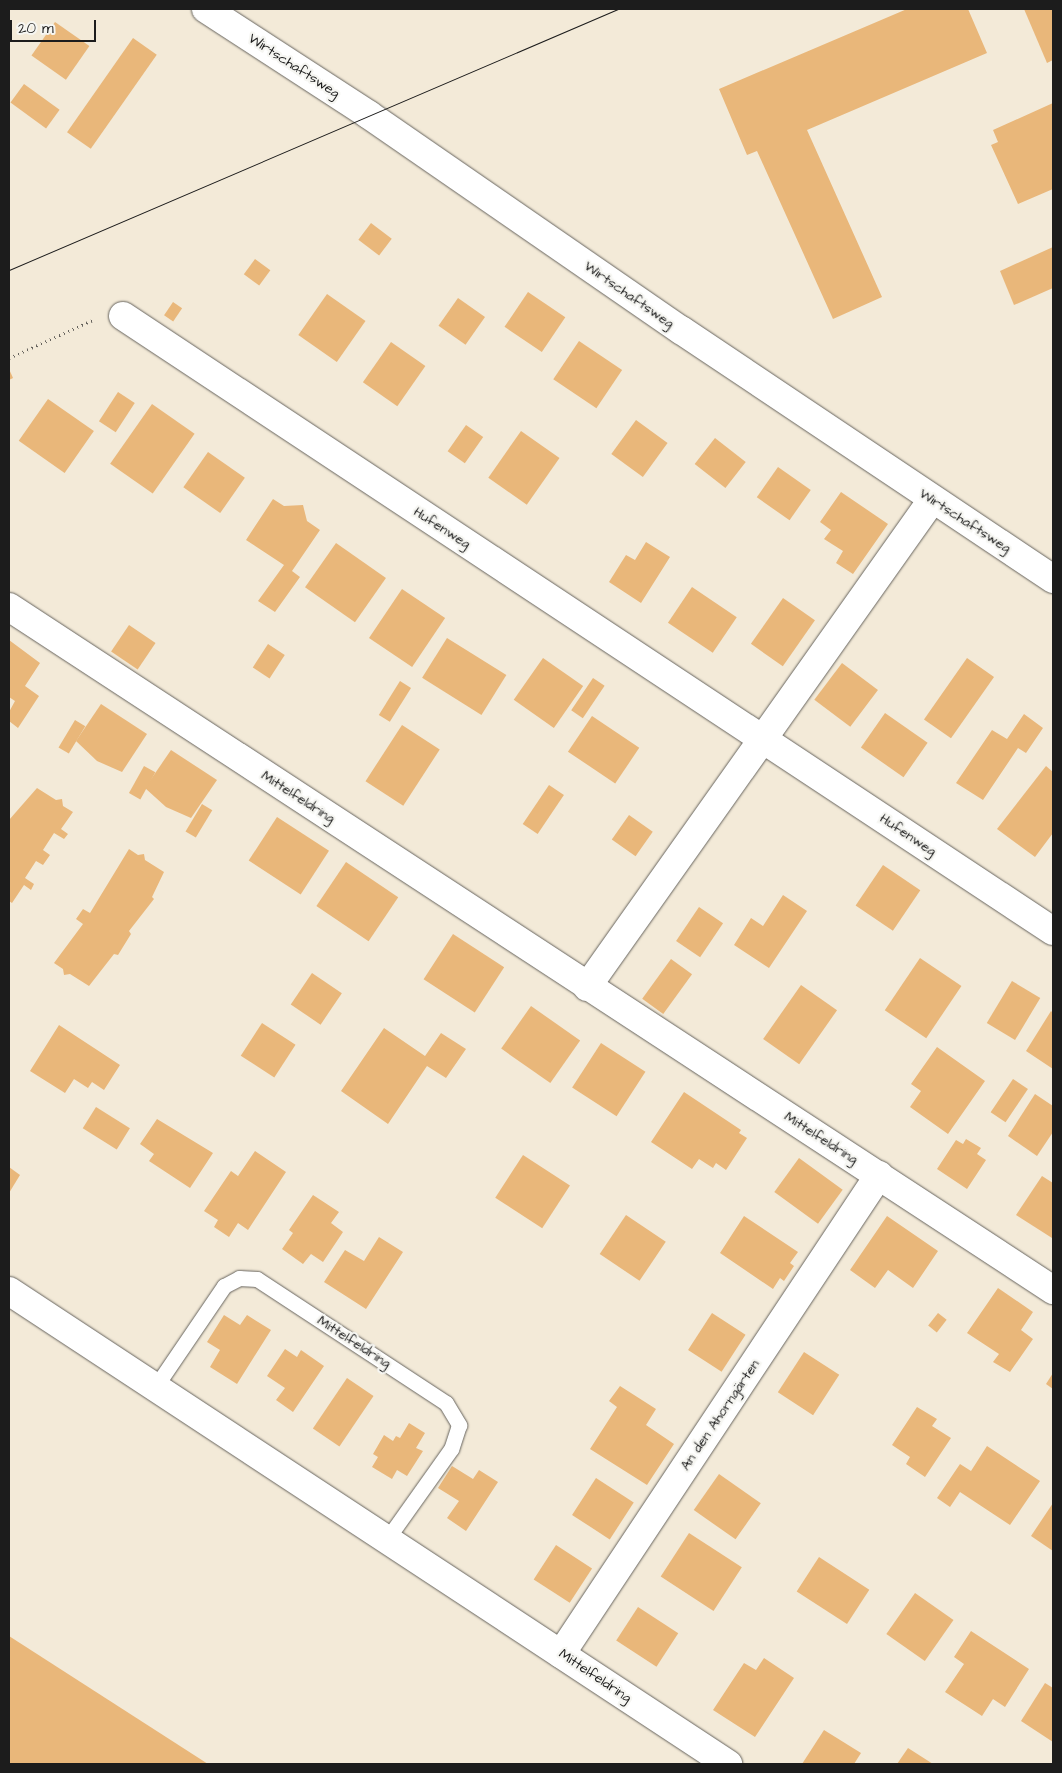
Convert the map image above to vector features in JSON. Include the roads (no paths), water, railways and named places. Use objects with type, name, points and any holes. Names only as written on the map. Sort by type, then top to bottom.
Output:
[{"type":"street","name":"Wirtschaftsweg","points":[[206,9],[369,115],[932,500],[1053,579]]},
{"type":"street","name":"Hufenweg","points":[[123,316],[1053,931]]},
{"type":"street","points":[[587,987],[932,500]]},
{"type":"street","name":"Mittelfeldring","points":[[9,607],[587,987],[880,1175],[1053,1290]]},
{"type":"street","name":"An den Ahorngärten","points":[[561,1654],[880,1175]]},
{"type":"street","name":"Mittelfeldring","points":[[9,1291],[728,1764]]},
{"type":"lane","name":"Mittelfeldring","points":[[156,1386],[224,1286],[239,1278],[257,1279],[446,1403],[459,1425],[451,1449],[387,1539]]},
{"type":"tram line","points":[[9,270],[618,9]]}]
